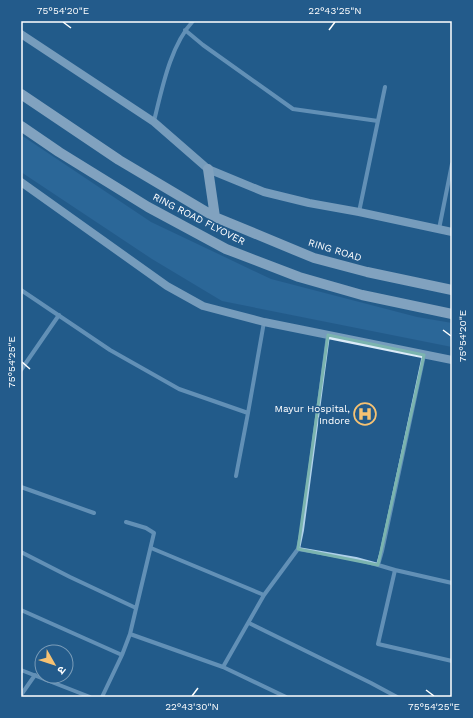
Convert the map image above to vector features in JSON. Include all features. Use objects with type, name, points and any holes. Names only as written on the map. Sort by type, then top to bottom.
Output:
[{"type":"main road","name":"RING ROAD FLYOVER","points":[[24,96],[119,160],[215,217]]},
{"type":"main road","name":"RING ROAD FLYOVER","points":[[21,126],[59,152],[148,207],[226,249],[299,276],[362,295],[452,314]]},
{"type":"main road","points":[[208,169],[215,217]]},
{"type":"main road","name":"RING ROAD","points":[[215,217],[314,258],[367,272],[452,290]]},
{"type":"street","points":[[154,122],[169,64],[185,30],[193,21]]},
{"type":"street","points":[[185,30],[203,45],[293,109],[378,121]]},
{"type":"street","points":[[21,34],[154,122],[208,169],[264,192],[309,203],[452,232]]},
{"type":"street","points":[[359,212],[385,87]]},
{"type":"street","points":[[439,229],[452,164]]},
{"type":"street","points":[[21,182],[167,286],[203,306],[264,322],[452,360]]},
{"type":"street","points":[[21,290],[110,350],[179,389],[248,413]]},
{"type":"street","points":[[21,370],[59,315]]},
{"type":"street","points":[[236,476],[264,322]]},
{"type":"street","points":[[223,666],[264,595],[298,548],[303,522],[328,335]]},
{"type":"street","points":[[378,565],[424,355]]},
{"type":"street","points":[[21,487],[94,513]]},
{"type":"street","points":[[102,697],[122,656],[130,634],[154,533],[146,528],[126,522]]},
{"type":"street","points":[[151,548],[264,595]]},
{"type":"street","points":[[298,548],[356,559],[395,570],[452,583]]},
{"type":"street","points":[[21,552],[136,608]]},
{"type":"street","points":[[395,570],[378,644],[452,661]]},
{"type":"street","points":[[21,610],[122,656]]},
{"type":"street","points":[[249,623],[397,697]]},
{"type":"street","points":[[130,634],[223,666],[286,697]]},
{"type":"street","points":[[21,670],[34,675]]},
{"type":"street","points":[[21,695],[34,676]]},
{"type":"street","points":[[58,684],[90,697]]},
{"type":"highlighted area","points":[[328,335],[424,355],[378,565],[298,549]]},
{"type":"shaded area","points":[[21,135],[151,222],[271,279],[417,317],[452,323],[452,347],[222,301],[152,259],[21,172]]},
{"type":"place","name":"Mayur Hospital, Indore","points":[[365,414]]}]
